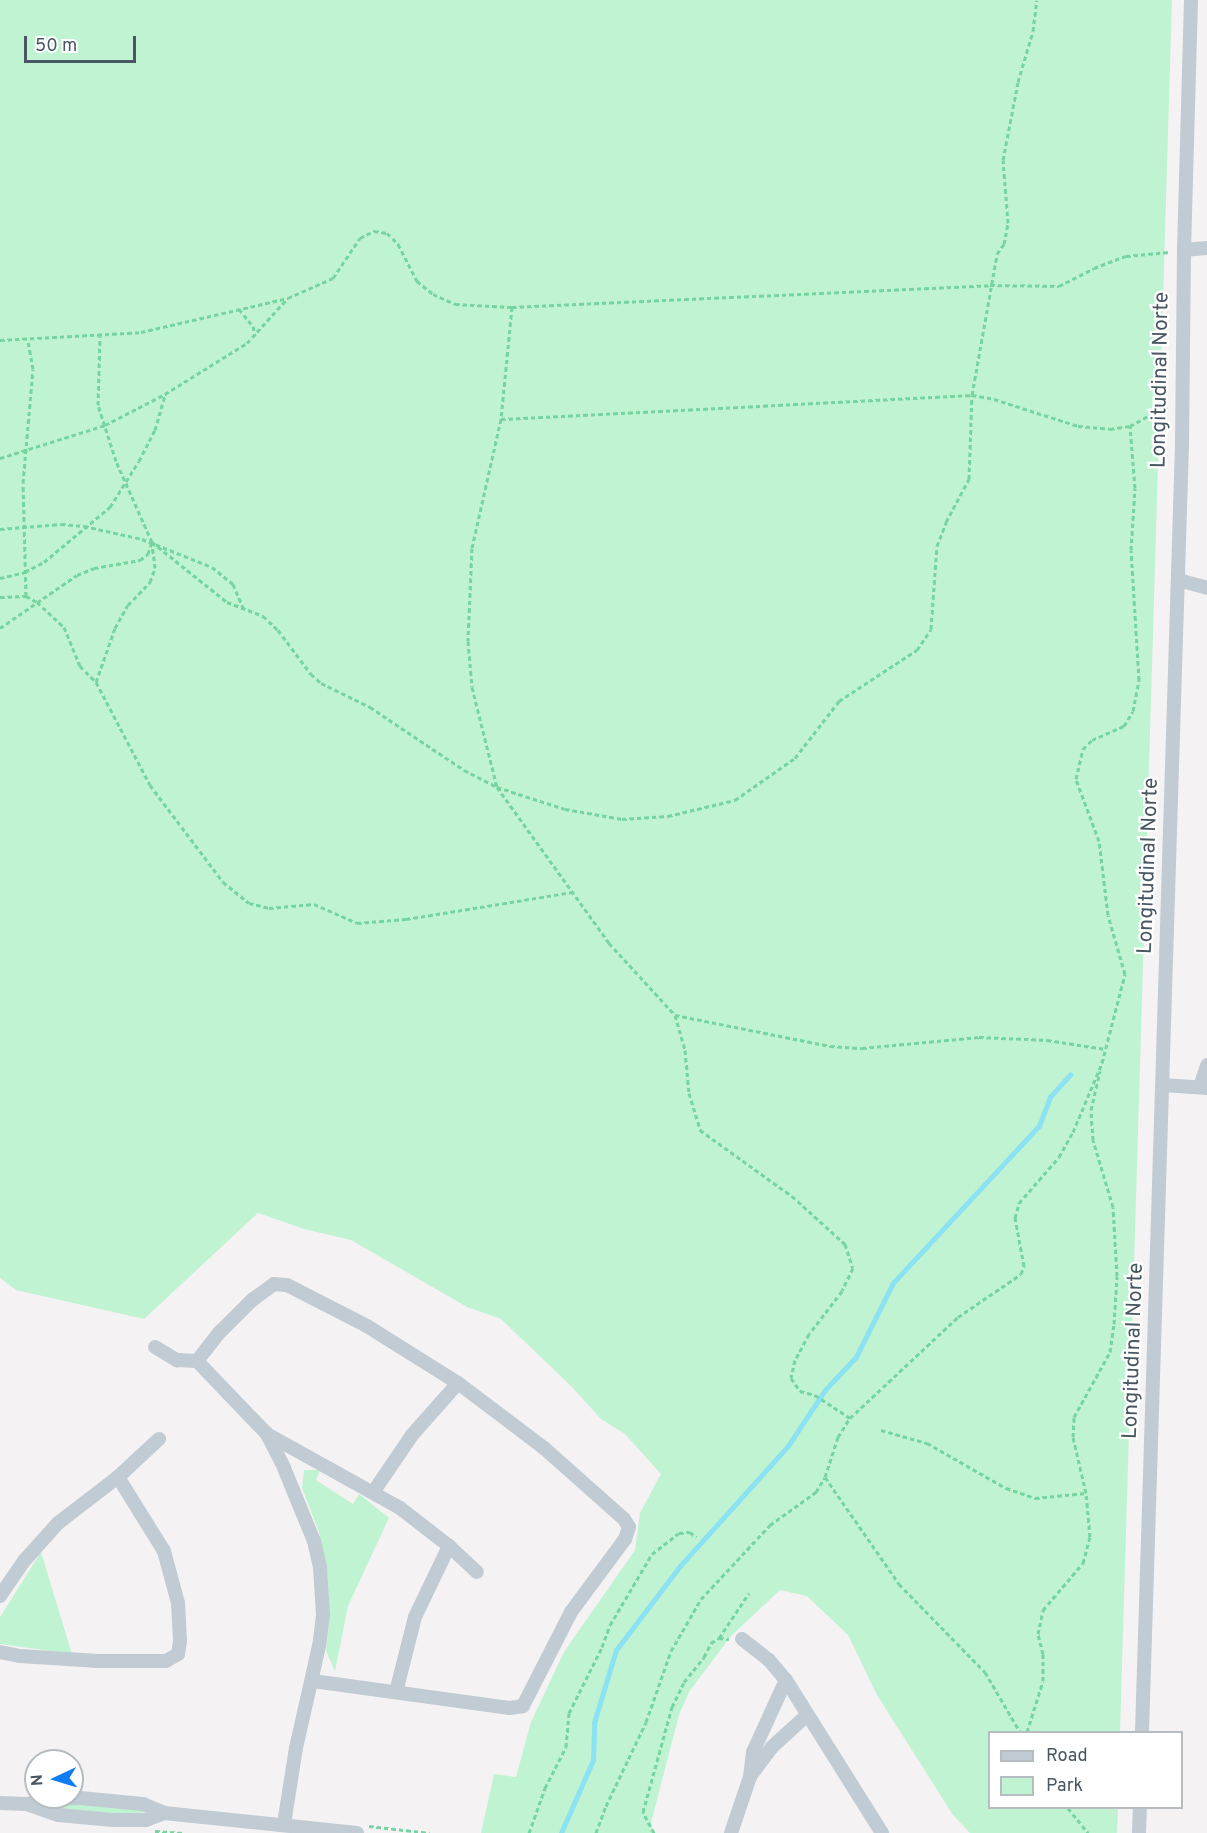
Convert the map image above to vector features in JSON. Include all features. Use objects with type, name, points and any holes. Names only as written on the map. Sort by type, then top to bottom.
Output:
[{"type":"street","name":"Longitudinal Norte","points":[[1142,1731],[1183,413],[1184,250],[1191,0]]},
{"type":"street","points":[[1184,250],[1207,248]]},
{"type":"street","points":[[1178,580],[1207,588]]},
{"type":"street","points":[[1163,1085],[1203,1088],[1207,1065]]},
{"type":"street","points":[[197,1361],[220,1332],[252,1300],[274,1284],[288,1285],[367,1326],[459,1383],[544,1448],[624,1519],[629,1527],[628,1533],[571,1612],[523,1706],[510,1708],[312,1681]]},
{"type":"street","points":[[155,1347],[177,1360],[197,1361],[267,1434],[374,1491],[449,1546],[477,1572]]},
{"type":"street","points":[[374,1491],[412,1435],[459,1383]]},
{"type":"street","points":[[267,1434],[310,1531],[320,1567],[323,1615],[312,1681],[296,1748],[284,1824]]},
{"type":"street","points":[[0,1596],[24,1561],[58,1523],[118,1477],[159,1438]]},
{"type":"street","points":[[292,1486],[296,1467],[301,1462],[318,1462]]},
{"type":"street","points":[[0,1652],[20,1656],[98,1661],[166,1661],[178,1654],[180,1641],[178,1603],[164,1551],[118,1477]]},
{"type":"street","points":[[396,1692],[415,1617],[449,1546]]},
{"type":"street","points":[[742,1640],[769,1660],[786,1680],[882,1833]]},
{"type":"street","points":[[731,1833],[750,1777],[753,1752],[786,1680]]},
{"type":"street","points":[[750,1777],[772,1747],[807,1715]]},
{"type":"street","points":[[0,1803],[27,1804],[58,1815],[113,1820],[146,1820],[164,1813],[254,1828],[284,1824],[357,1833]]},
{"type":"street","points":[[1139,1833],[1140,1809]]},
{"type":"path","points":[[152,542],[217,595],[263,616],[278,630],[311,674],[321,683],[370,707],[464,770],[497,787],[565,809],[622,819],[668,816],[735,800],[795,758],[839,701],[917,650],[931,629],[937,546],[946,522],[969,479],[972,395],[990,285],[997,254],[1004,244],[1008,223],[1003,160],[1018,82],[1033,31],[1036,0]]},
{"type":"path","points":[[0,340],[141,332],[288,298],[333,278],[360,238],[374,231],[387,233],[398,244],[417,281],[433,294],[455,304],[512,307],[990,285],[1059,286],[1094,268],[1126,256],[1184,250]]},
{"type":"path","points":[[0,458],[27,452],[105,425],[165,394],[255,336],[288,298]]},
{"type":"path","points":[[512,307],[501,419],[472,548],[468,641],[472,687],[497,787],[609,943],[675,1015],[685,1050],[689,1094],[700,1130],[792,1196],[845,1244],[853,1268],[843,1292],[809,1334],[795,1360],[791,1378],[800,1391],[815,1395],[850,1418]]},
{"type":"path","points":[[239,309],[253,326],[255,336]]},
{"type":"path","points":[[96,682],[115,628],[128,605],[153,576],[152,542],[116,461],[96,392],[100,336]]},
{"type":"path","points":[[26,596],[23,527],[33,369],[28,340]]},
{"type":"path","points":[[0,579],[25,572],[44,562],[84,526],[110,507],[127,482],[155,430],[165,394]]},
{"type":"path","points":[[501,419],[972,395],[994,399],[1078,426],[1110,429],[1130,426],[1163,408],[1183,413]]},
{"type":"path","points":[[1027,1731],[1043,1681],[1043,1654],[1038,1634],[1043,1610],[1083,1563],[1090,1537],[1086,1493],[1073,1437],[1074,1417],[1110,1352],[1117,1276],[1113,1207],[1093,1140],[1092,1110],[1125,974],[1108,915],[1099,841],[1076,778],[1083,749],[1092,740],[1124,726],[1133,711],[1139,680],[1131,550],[1135,488],[1130,426]]},
{"type":"path","points":[[0,529],[84,526],[152,542],[212,567],[233,584],[243,608]]},
{"type":"path","points":[[0,628],[94,567],[140,560],[148,554],[152,542]]},
{"type":"path","points":[[0,597],[26,596],[37,602],[64,627],[80,666],[96,682],[150,785],[222,882],[257,907],[314,904],[357,923],[406,919],[572,892]]},
{"type":"path","points":[[675,1015],[830,1046],[862,1048],[979,1037],[1047,1040],[1105,1049]]},
{"type":"path","points":[[596,1833],[606,1806],[646,1722],[671,1651],[701,1599],[770,1525],[816,1492],[825,1477],[838,1437],[850,1418],[958,1317],[1021,1274],[1024,1266],[1015,1218],[1019,1203],[1059,1157],[1073,1132],[1102,1063]]},
{"type":"path","points":[[881,1430],[927,1443],[1006,1488],[1035,1498],[1086,1493]]},
{"type":"path","points":[[825,1477],[899,1584],[985,1672],[1019,1731]]},
{"type":"path","points":[[529,1833],[545,1788],[566,1747],[569,1713],[602,1647],[610,1624],[652,1554],[679,1533],[690,1532],[696,1537]]},
{"type":"path","points":[[654,1833],[643,1812],[672,1707],[684,1682],[711,1643],[719,1638],[749,1593]]},
{"type":"path","points":[[719,1638],[742,1640]]},
{"type":"path","points":[[1069,1809],[1088,1833]]},
{"type":"green space","points":[[0,0],[1172,0],[1120,1731],[988,1731],[988,1809],[1118,1809],[1117,1833],[970,1833],[953,1815],[877,1695],[848,1635],[807,1596],[780,1590],[731,1636],[689,1692],[679,1715],[651,1823],[654,1833],[481,1833],[494,1774],[516,1777],[531,1722],[564,1652],[635,1550],[640,1513],[661,1474],[625,1434],[601,1419],[571,1386],[501,1319],[467,1307],[351,1240],[304,1229],[258,1213],[144,1319],[16,1290],[0,1278]]},
{"type":"green space","points":[[304,1470],[320,1470],[316,1480],[353,1504],[359,1494],[389,1518],[348,1606],[335,1671],[326,1651],[329,1626],[328,1578],[319,1532],[302,1488]]},
{"type":"green space","points":[[41,1552],[72,1654],[0,1644],[0,1617]]},
{"type":"green space","points":[[84,1805],[143,1808],[143,1814],[59,1809],[84,1809]]},
{"type":"waterway","points":[[561,1833],[593,1760],[594,1723],[616,1650],[680,1566],[788,1446],[825,1390],[856,1357],[893,1283],[1039,1126],[1050,1097],[1070,1075]]}]
